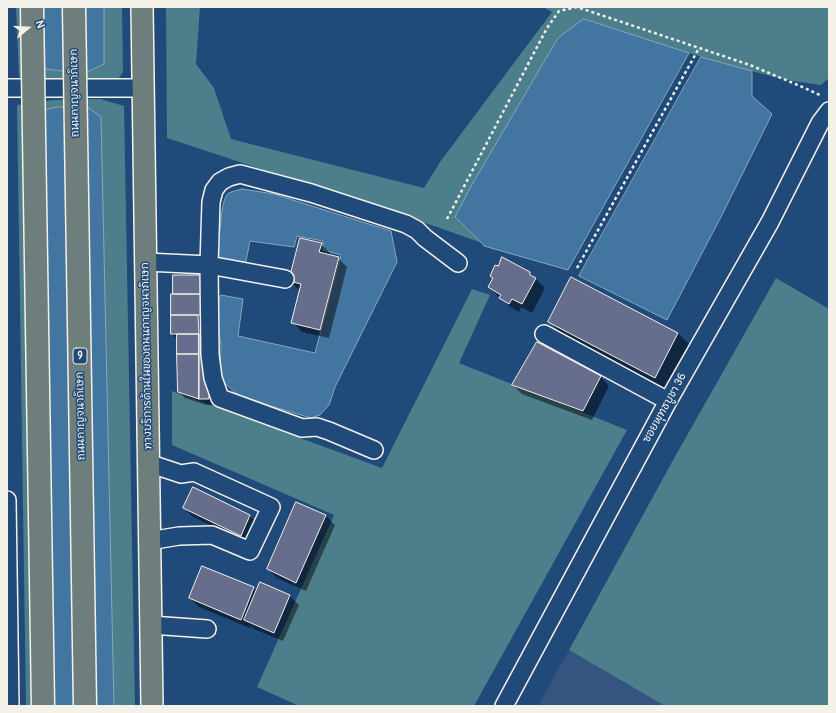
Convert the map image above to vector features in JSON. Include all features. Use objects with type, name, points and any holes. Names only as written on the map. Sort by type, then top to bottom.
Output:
[{"type":"highway","points":[[32,7],[43,706]]},
{"type":"highway","name":"ถนนกาญจนาภิเษก","points":[[74,7],[85,706]]},
{"type":"main road","name":"ทางบริการด้านในของถนนกาญจนาภิเษก","points":[[142,7],[152,706]]},
{"type":"street","points":[[7,88],[143,88]]},
{"type":"street","name":"ซอยพุทธบูชา 36","points":[[504,706],[668,401],[770,222],[820,123],[827,105]]},
{"type":"street","points":[[374,450],[329,431],[317,427],[302,428],[220,398],[213,378],[210,355],[209,265],[211,202],[214,190],[220,182],[229,177],[240,174],[311,193],[406,224],[417,230],[425,238],[458,262]]},
{"type":"street","points":[[146,262],[209,265],[285,279]]},
{"type":"street","points":[[544,334],[668,401]]},
{"type":"street","points":[[148,462],[181,474],[194,472],[271,507],[250,551],[212,535],[179,536],[150,541]]},
{"type":"street","points":[[7,500],[10,706]]},
{"type":"street","points":[[151,625],[207,629]]},
{"type":"path","points":[[447,219],[547,28],[559,11],[577,7],[700,48],[800,86],[827,105]]},
{"type":"path","points":[[577,268],[700,48]]},
{"type":"shaded area","points":[[23,7],[104,7],[104,64],[87,72],[61,71],[24,66]]},
{"type":"shaded area","points":[[584,19],[689,53],[568,270],[484,246],[455,217],[470,188],[558,38]]},
{"type":"shaded area","points":[[701,57],[752,71],[752,96],[772,114],[723,213],[667,320],[579,276]]},
{"type":"shaded area","points":[[57,107],[89,108],[101,117],[114,706],[34,706],[24,116]]},
{"type":"shaded area","points":[[242,189],[274,194],[391,231],[397,262],[335,387],[329,405],[320,415],[311,418],[237,394],[220,379],[221,345],[218,327],[214,316],[217,301],[221,295],[243,299],[238,336],[315,353],[341,255],[323,250],[323,241],[297,236],[294,247],[250,241],[245,266],[215,258],[217,229],[220,230],[222,210],[225,199],[229,193]]},
{"type":"shaded area","points":[[569,650],[665,706],[538,706]]},
{"type":"green space","points":[[16,7],[122,7],[123,72],[118,79],[97,82],[19,77]]},
{"type":"green space","points":[[166,7],[200,7],[196,64],[214,88],[231,139],[424,188],[440,162],[552,12],[543,7],[829,7],[829,78],[821,85],[786,80],[721,63],[584,20],[558,38],[470,188],[455,217],[482,243],[167,138]]},
{"type":"green space","points":[[100,99],[124,106],[135,706],[26,706],[17,105],[54,100]]},
{"type":"green space","points":[[776,278],[829,309],[829,706],[665,706],[569,650],[672,462]]},
{"type":"green space","points":[[472,289],[490,295],[459,363],[627,430],[474,706],[299,706],[257,687],[334,515],[172,445],[172,391],[382,468]]},
{"type":"building","points":[[300,238],[322,243],[319,252],[339,257],[320,330],[291,323],[301,284],[289,281]]},
{"type":"building","points":[[502,257],[530,272],[530,275],[536,278],[522,304],[512,299],[509,304],[499,298],[501,295],[488,287],[493,278],[490,276],[495,265],[498,266]]},
{"type":"building","points":[[173,275],[203,275],[203,294],[173,294]]},
{"type":"building","points":[[571,277],[678,333],[655,378],[548,322]]},
{"type":"building","points":[[171,294],[203,294],[203,315],[171,315]]},
{"type":"building","points":[[171,315],[198,315],[199,334],[171,334]]},
{"type":"building","points":[[177,334],[199,334],[199,354],[177,354]]},
{"type":"building","points":[[199,335],[205,335],[209,377],[209,399],[199,399]]},
{"type":"building","points":[[537,342],[601,376],[583,411],[512,385]]},
{"type":"building","points":[[177,354],[199,354],[199,399],[178,392]]},
{"type":"building","points":[[193,487],[250,515],[241,536],[183,508]]},
{"type":"building","points":[[296,502],[326,515],[296,583],[267,569]]},
{"type":"building","points":[[202,566],[254,587],[241,620],[189,598]]},
{"type":"building","points":[[260,582],[290,595],[274,633],[244,620]]}]
